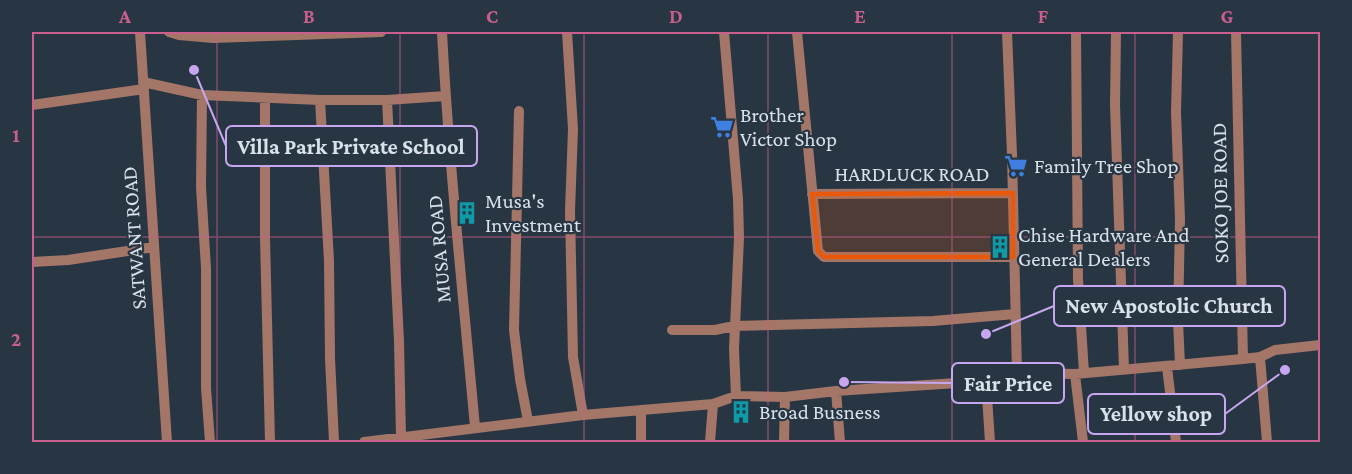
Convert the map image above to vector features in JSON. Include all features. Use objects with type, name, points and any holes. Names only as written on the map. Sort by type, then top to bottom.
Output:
[{"type":"street","name":"SATWANT ROAD","points":[[140,32],[167,442]]},
{"type":"street","points":[[169,32],[213,38],[381,32]]},
{"type":"street","name":"MUSA ROAD","points":[[442,32],[445,96],[476,427]]},
{"type":"street","points":[[567,32],[573,129],[570,212],[573,357],[583,415]]},
{"type":"street","points":[[724,32],[738,199],[739,238],[734,326],[736,396]]},
{"type":"street","points":[[797,32],[818,251],[825,257],[1013,257]]},
{"type":"street","points":[[1007,32],[1017,374]]},
{"type":"street","points":[[1076,32],[1078,279],[1083,442]]},
{"type":"street","points":[[1116,32],[1115,105],[1124,369]]},
{"type":"street","points":[[1178,32],[1176,112],[1180,219],[1178,321],[1180,365]]},
{"type":"street","name":"SOKO JOE ROAD","points":[[1236,32],[1243,359]]},
{"type":"street","points":[[32,105],[143,86],[202,95],[320,100],[387,100],[445,96]]},
{"type":"street","points":[[202,95],[201,180],[206,259],[206,382],[210,442]]},
{"type":"street","points":[[265,98],[265,249],[270,442]]},
{"type":"street","points":[[320,100],[329,261],[334,442]]},
{"type":"street","points":[[387,100],[399,329],[401,438]]},
{"type":"street","points":[[519,111],[514,330],[517,362],[528,421]]},
{"type":"street","name":"HARDLUCK ROAD","points":[[812,194],[1013,193]]},
{"type":"street","points":[[32,262],[68,260],[154,248]]},
{"type":"street","points":[[672,330],[715,330],[734,326],[933,321],[1015,314]]},
{"type":"street","points":[[364,442],[583,415],[713,404],[736,396],[785,397],[836,391],[1002,380],[1017,374],[1080,373],[1167,367],[1260,357],[1275,350],[1320,345]]},
{"type":"street","points":[[1260,357],[1268,442]]},
{"type":"street","points":[[1167,367],[1176,442]]},
{"type":"street","points":[[986,381],[990,442]]},
{"type":"street","points":[[836,391],[840,442]]},
{"type":"street","points":[[784,442],[785,397]]},
{"type":"street","points":[[710,442],[713,404]]},
{"type":"street","points":[[641,410],[641,442]]},
{"type":"highlighted area","points":[[1013,193],[1013,257],[824,257],[818,251],[812,194]]},
{"type":"place","name":"Villa Park Private School","points":[[194,70]]},
{"type":"place","name":"Brother Victor Shop","points":[[722,127]]},
{"type":"place","name":"Family Tree Shop","points":[[1016,166]]},
{"type":"place","name":"Musa's Investment","points":[[467,213]]},
{"type":"place","name":"Chise Hardware And General Dealers","points":[[1000,247]]},
{"type":"place","name":"New Apostolic Church","points":[[986,334]]},
{"type":"place","name":"Yellow shop","points":[[1285,370]]},
{"type":"place","name":"Fair Price","points":[[844,382]]},
{"type":"place","name":"Broad Busness","points":[[741,412]]}]
